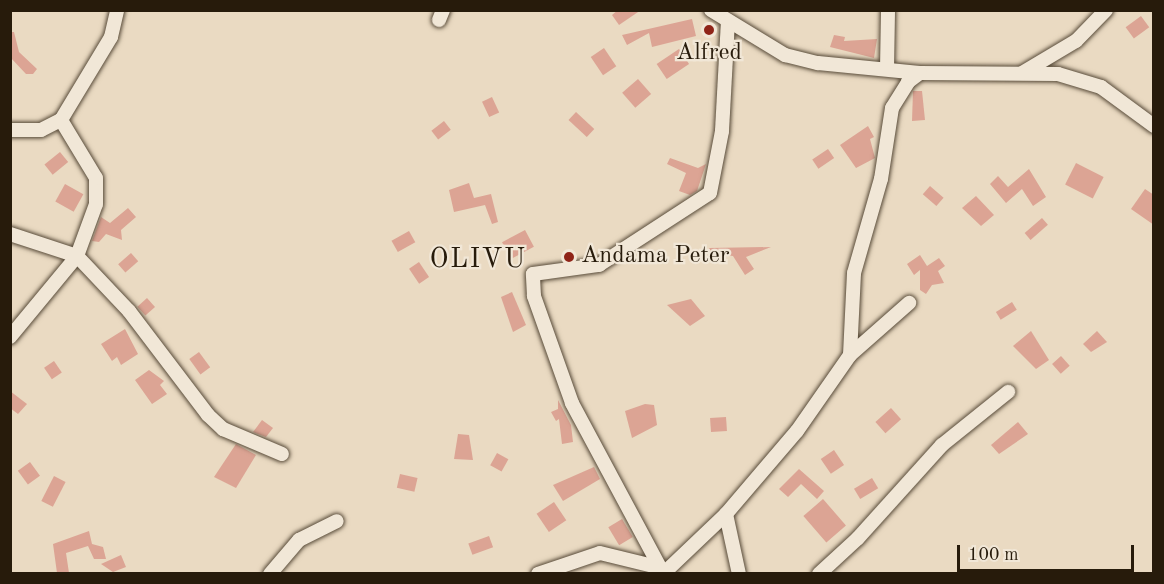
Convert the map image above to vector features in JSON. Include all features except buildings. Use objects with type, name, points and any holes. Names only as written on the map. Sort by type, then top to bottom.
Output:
[{"type":"street","points":[[10,130],[41,130],[61,120],[111,37],[117,10]]},
{"type":"street","points":[[711,10],[785,55],[920,73],[1058,74],[1101,87],[1154,126]]},
{"type":"street","points":[[888,10],[888,69]]},
{"type":"street","points":[[1021,74],[1076,41],[1106,10]]},
{"type":"street","points":[[661,571],[572,403],[534,296],[533,274],[599,265],[710,193],[722,131],[728,21]]},
{"type":"street","points":[[850,355],[855,273],[881,179],[892,108],[908,82],[920,73]]},
{"type":"street","points":[[10,337],[77,256],[96,204],[96,178],[61,120]]},
{"type":"street","points":[[10,234],[77,256],[129,311],[208,416],[223,429],[282,454]]},
{"type":"street","points":[[661,571],[726,514],[797,430],[850,355],[909,303]]},
{"type":"street","points":[[819,573],[858,538],[942,445],[1008,392]]},
{"type":"street","points":[[726,514],[739,573]]},
{"type":"street","points":[[270,573],[299,540],[337,521]]},
{"type":"street","points":[[538,573],[600,553],[661,571]]},
{"type":"place","name":"Alfred","points":[[709,30]]},
{"type":"place","name":"Andama Peter","points":[[569,257]]},
{"type":"district","name":"OLIVU","points":[[478,260]]}]
